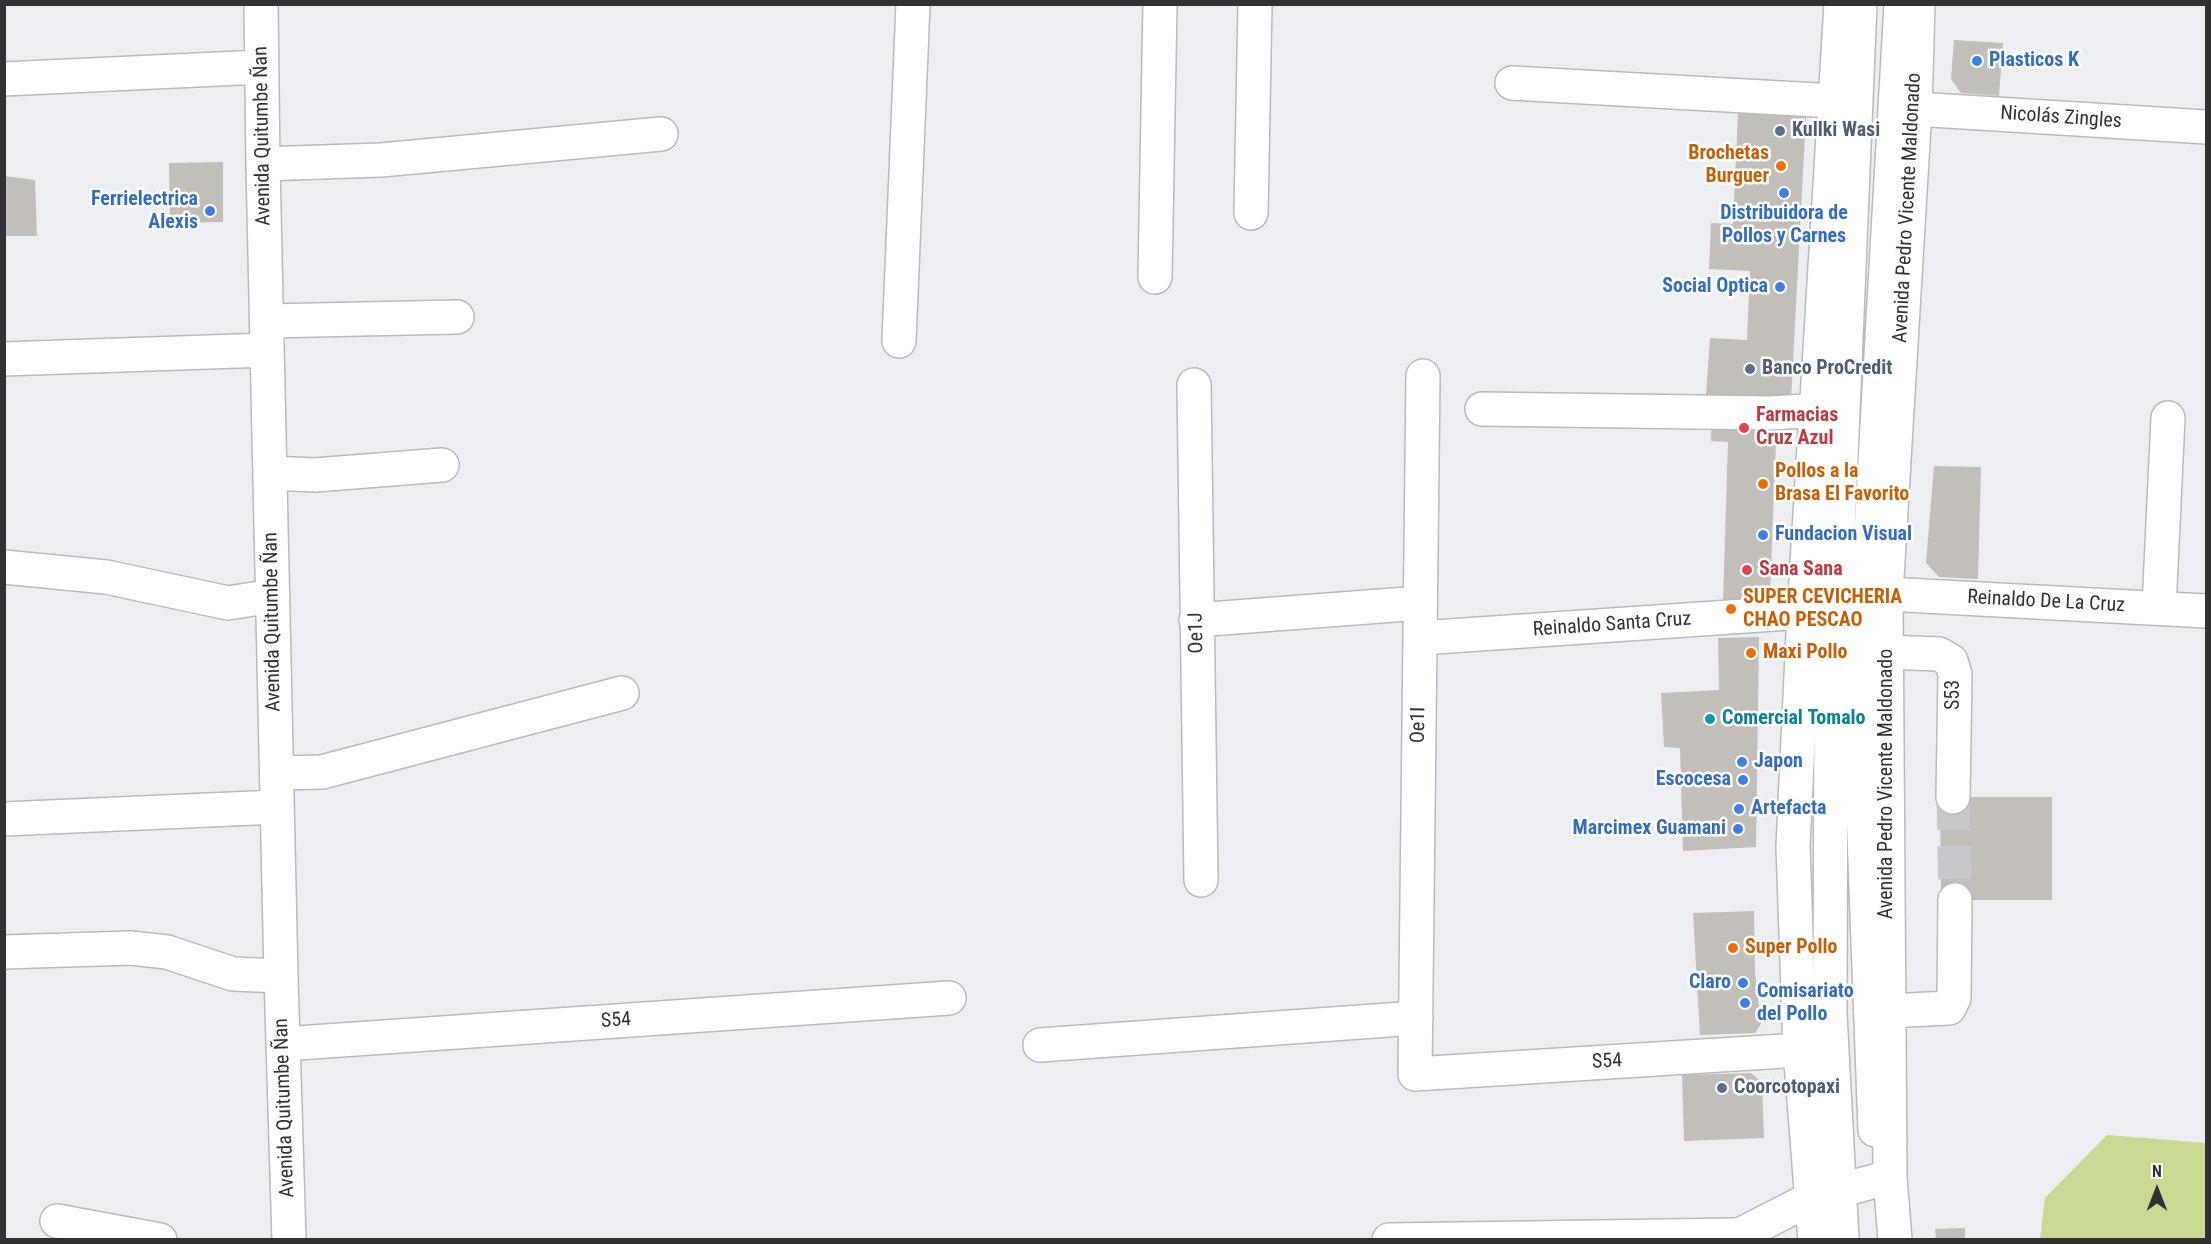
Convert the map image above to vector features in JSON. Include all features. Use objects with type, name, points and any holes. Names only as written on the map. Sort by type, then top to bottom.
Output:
[{"type":"street","name":"Avenida Quitumbe Ñan","points":[[261,4],[277,807],[289,1239]]},
{"type":"street","points":[[899,341],[913,4]]},
{"type":"street","points":[[1155,277],[1160,4]]},
{"type":"street","points":[[1251,213],[1255,4]]},
{"type":"street","points":[[1815,1239],[1825,1194],[1830,1013],[1830,410],[1835,101],[1841,4]]},
{"type":"street","points":[[1842,1239],[1825,1194],[1800,1050],[1793,846],[1804,612],[1830,410],[1860,4]]},
{"type":"street","points":[[1883,1239],[1884,1178],[1874,1109],[1860,726],[1901,4]]},
{"type":"street","name":"Avenida Pedro Vicente Maldonado","points":[[1895,1239],[1884,1178],[1888,1011],[1886,594],[1915,109],[1918,4]]},
{"type":"street","points":[[4,79],[261,67]]},
{"type":"street","points":[[1512,83],[1835,101]]},
{"type":"street","name":"Nicolás Zingles","points":[[1915,109],[2206,127]]},
{"type":"street","points":[[263,164],[381,160],[661,134]]},
{"type":"street","points":[[4,359],[457,317]]},
{"type":"street","name":"Oe1I","points":[[1415,1074],[1423,376]]},
{"type":"street","name":"Oe1J","points":[[1194,385],[1201,880]]},
{"type":"street","points":[[1482,409],[1770,413],[1830,410]]},
{"type":"street","points":[[2159,608],[2168,418]]},
{"type":"street","points":[[270,473],[315,475],[442,465]]},
{"type":"street","points":[[4,567],[106,577],[228,603],[273,596]]},
{"type":"street","name":"Reinaldo De La Cruz","points":[[1886,594],[2206,610]]},
{"type":"street","points":[[1196,620],[1420,603]]},
{"type":"street","name":"Reinaldo Santa Cruz","points":[[1420,638],[1804,612]]},
{"type":"street","name":"S53","points":[[1886,652],[1939,654],[1951,661],[1955,674],[1953,797]]},
{"type":"street","points":[[277,773],[322,772],[622,693]]},
{"type":"street","points":[[4,819],[277,807]]},
{"type":"street","points":[[1888,1011],[1949,1008],[1954,998],[1955,900]]},
{"type":"street","points":[[4,952],[131,948],[167,952],[234,974],[281,975]]},
{"type":"street","name":"S54","points":[[283,1044],[949,998]]},
{"type":"street","points":[[1040,1045],[1416,1018]]},
{"type":"street","name":"S54","points":[[1415,1074],[1800,1050]]},
{"type":"street","points":[[1389,1239],[1733,1237],[1825,1194],[1884,1178]]},
{"type":"street","points":[[57,1221],[160,1239]]},
{"type":"green space","points":[[2107,1135],[2206,1143],[2206,1239],[2040,1239],[2045,1198]]},
{"type":"building","name":"Plasticos K","points":[[1954,40],[2003,43],[1999,96],[1961,93],[1951,79]]},
{"type":"building","points":[[1738,113],[1806,116],[1791,400],[1706,395],[1710,338],[1747,340],[1750,271],[1709,269],[1711,223],[1733,224]]},
{"type":"building","points":[[223,162],[223,222],[170,223],[169,163]]},
{"type":"building","points":[[4,176],[35,180],[37,236],[4,236]]},
{"type":"building","points":[[1712,413],[1777,415],[1770,594],[1764,602],[1723,602],[1728,442],[1711,441]]},
{"type":"building","points":[[1934,466],[1981,467],[1978,579],[1939,577],[1926,563]]},
{"type":"building","points":[[1759,637],[1756,847],[1683,851],[1680,748],[1664,747],[1661,693],[1719,690],[1718,638]]},
{"type":"building","points":[[1940,797],[2052,797],[2052,900],[1941,900]]},
{"type":"building","points":[[1754,911],[1755,972],[1761,1024],[1755,1033],[1700,1035],[1693,913]]},
{"type":"building","points":[[1751,1073],[1762,1082],[1764,1138],[1684,1141],[1682,1075]]},
{"type":"building","points":[[1965,1228],[1965,1240],[1936,1240],[1935,1229]]},
{"type":"tunnel","points":[[1953,797],[1955,900]]},
{"type":"place","name":"Plasticos K","points":[[1977,61]]},
{"type":"place","name":"Kullki Wasi","points":[[1780,131]]},
{"type":"place","name":"Brochetas Burguer","points":[[1781,166]]},
{"type":"place","name":"Distribuidora de Pollos y Carnes","points":[[1784,193]]},
{"type":"place","name":"Ferrielectrica Alexis","points":[[210,211]]},
{"type":"place","name":"Social Optica","points":[[1780,287]]},
{"type":"place","name":"Banco ProCredit","points":[[1750,369]]},
{"type":"place","name":"Farmacias Cruz Azul","points":[[1744,428]]},
{"type":"place","name":"Pollos a la Brasa El Favorito","points":[[1763,484]]},
{"type":"place","name":"Fundacion Visual","points":[[1763,535]]},
{"type":"place","name":"Sana Sana","points":[[1747,570]]},
{"type":"place","name":"SUPER CEVICHERIA CHAO PESCAO","points":[[1731,609]]},
{"type":"place","name":"Maxi Pollo","points":[[1751,653]]},
{"type":"place","name":"Comercial Tomalo","points":[[1710,719]]},
{"type":"place","name":"Japon","points":[[1742,762]]},
{"type":"place","name":"Escocesa","points":[[1743,780]]},
{"type":"place","name":"Artefacta","points":[[1739,809]]},
{"type":"place","name":"Marcimex Guamani","points":[[1738,829]]},
{"type":"place","name":"Super Pollo","points":[[1733,948]]},
{"type":"place","name":"Claro","points":[[1743,983]]},
{"type":"place","name":"Comisariato del Pollo","points":[[1745,1003]]},
{"type":"place","name":"Coorcotopaxi","points":[[1722,1088]]}]
